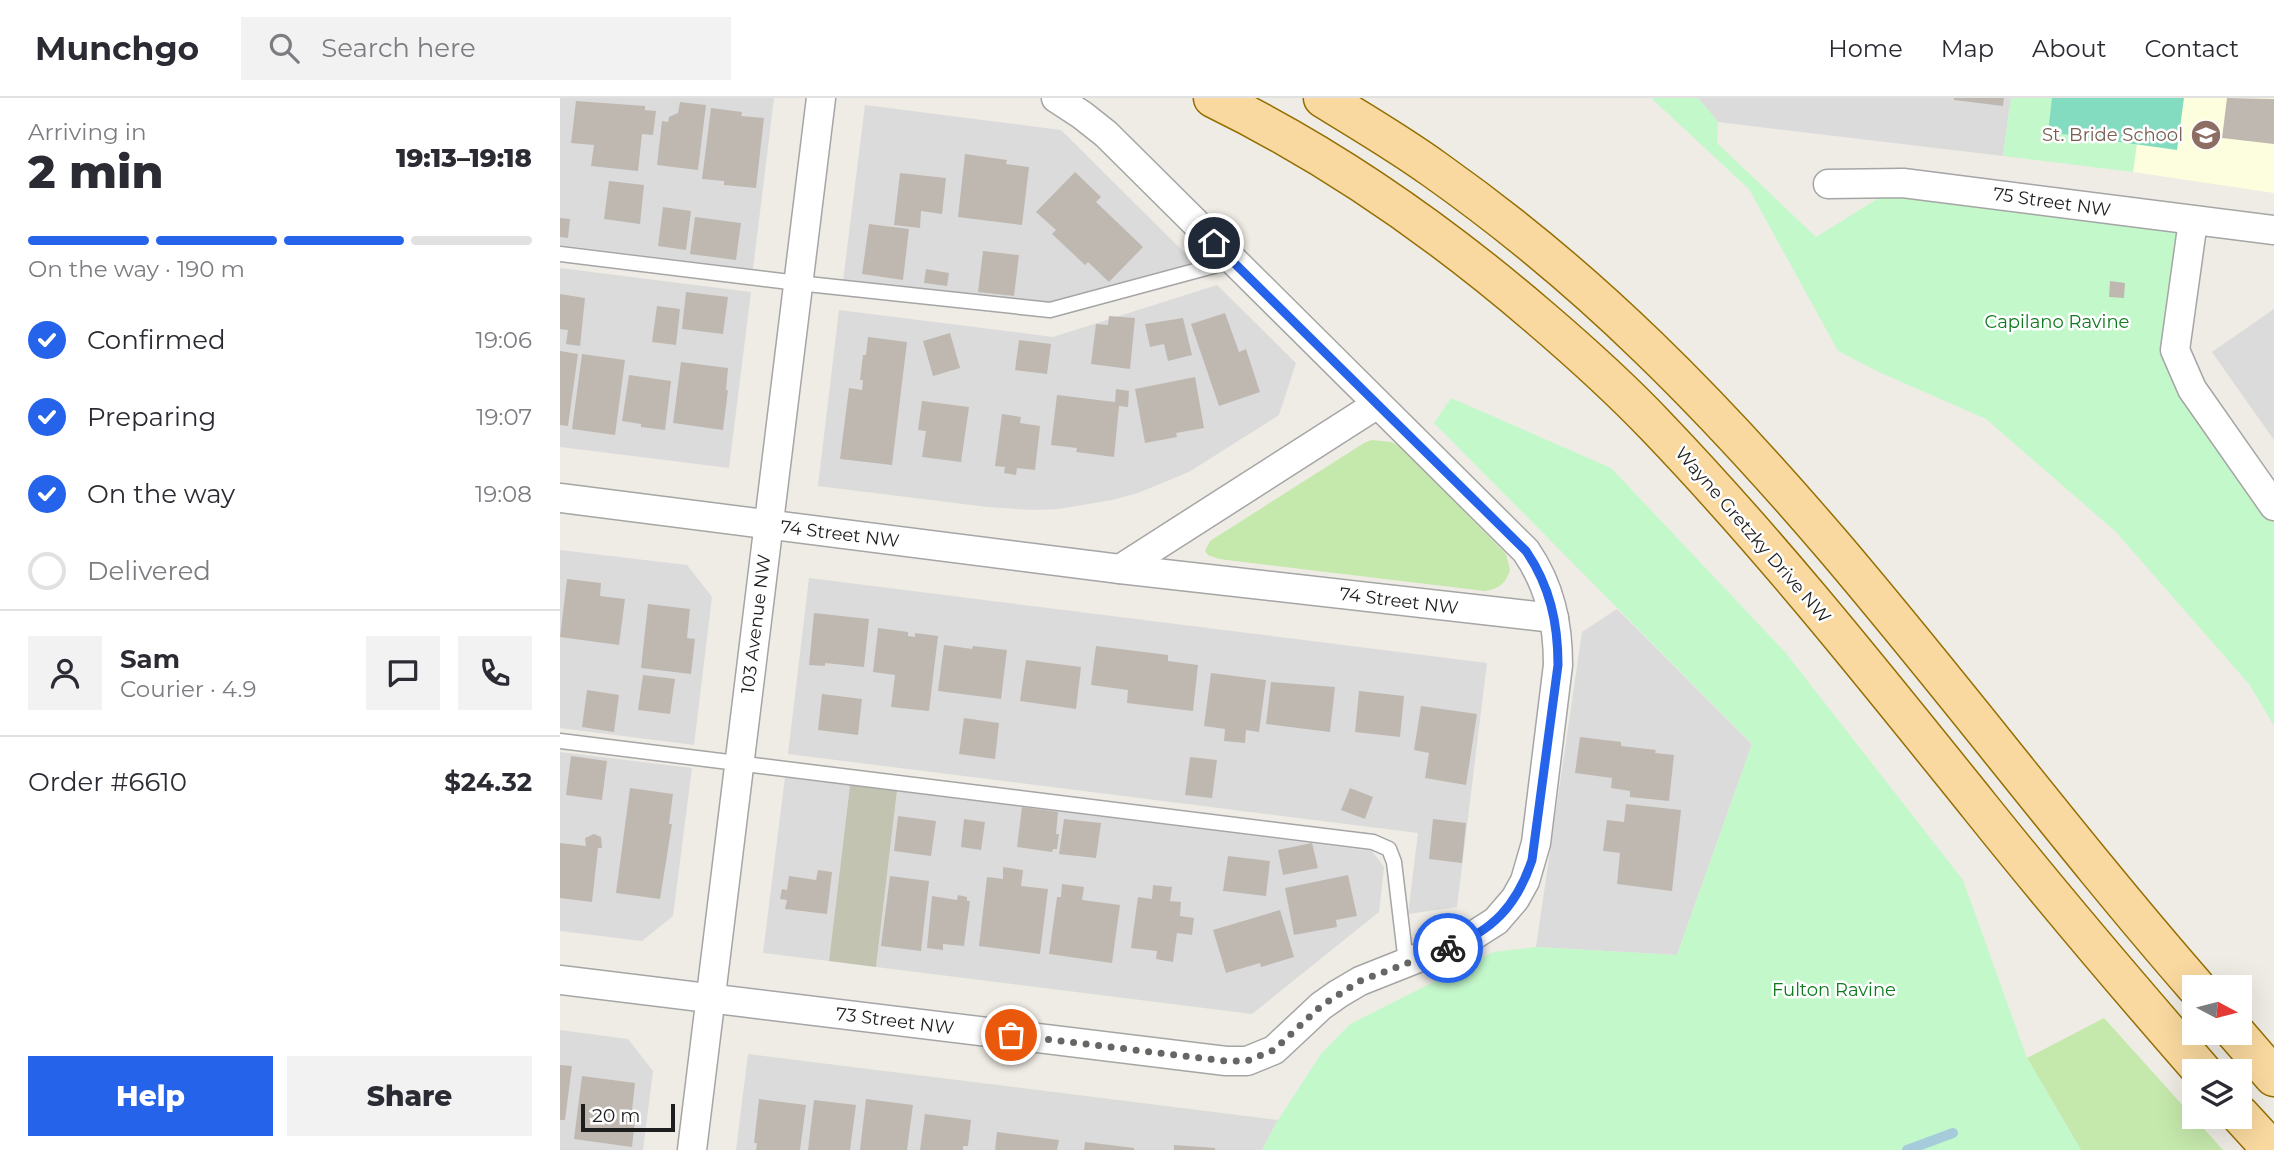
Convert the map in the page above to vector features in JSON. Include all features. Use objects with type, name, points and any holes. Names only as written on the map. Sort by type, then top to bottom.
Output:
[{"type":"main road","name":"Wayne Gretzky Drive NW","points":[[1213,98],[1353,175],[1416,219],[1474,263],[1550,327],[1656,426],[1751,529],[1826,616],[1998,829],[2192,1059]]},
{"type":"main road","points":[[1322,98],[1432,167],[1494,213],[1601,303],[1694,393],[1807,516],[2186,975]]},
{"type":"main road","points":[[2246,1045],[2274,1077]]},
{"type":"main road","points":[[2252,1128],[2272,1150]]},
{"type":"street","name":"103 Avenue NW","points":[[692,1150],[821,98]]},
{"type":"street","points":[[1056,98],[1106,134],[1526,551],[1542,578],[1554,618]]},
{"type":"street","name":"75 Street NW","points":[[1828,184],[1903,183],[2274,230]]},
{"type":"street","points":[[2193,220],[2175,350],[2192,389],[2274,506]]},
{"type":"street","points":[[1120,569],[1376,405]]},
{"type":"street","name":"74 Street NW","points":[[560,498],[1120,569],[1554,618]]},
{"type":"street","name":"73 Street NW","points":[[560,979],[1226,1061],[1247,1061],[1274,1050],[1321,1006],[1360,981],[1453,946],[1486,929],[1515,899],[1525,880],[1536,843],[1558,665],[1554,618]]},
{"type":"lane","points":[[560,254],[1050,310],[1232,261]]},
{"type":"lane","points":[[560,741],[1373,842],[1389,849],[1394,862],[1406,963]]},
{"type":"shaded area","points":[[560,98],[774,98],[753,269],[560,245]]},
{"type":"shaded area","points":[[1698,98],[2011,98],[2003,156],[1718,122]]},
{"type":"shaded area","name":"St. Bride School","points":[[2143,98],[2274,98],[2274,193],[2133,172]]},
{"type":"shaded area","points":[[865,105],[1061,130],[1194,262],[1051,307],[843,281]]},
{"type":"shaded area","points":[[560,268],[751,292],[729,468],[560,447]]},
{"type":"shaded area","points":[[1217,285],[1296,363],[1279,415],[1189,472],[1138,493],[1059,509],[987,507],[818,486],[839,310],[1053,337]]},
{"type":"shaded area","points":[[2274,309],[2274,440],[2212,352]]},
{"type":"shaded area","points":[[560,550],[687,565],[712,597],[694,745],[560,728]]},
{"type":"shaded area","points":[[809,578],[1487,663],[1457,907],[1408,914],[1418,833],[788,754]]},
{"type":"shaded area","points":[[1617,609],[1752,744],[1677,955],[1536,947],[1582,632]]},
{"type":"shaded area","points":[[560,752],[692,768],[673,916],[642,941],[560,931]]},
{"type":"shaded area","points":[[785,777],[850,785],[829,961],[763,953]]},
{"type":"shaded area","points":[[850,785],[897,791],[876,967],[829,961]]},
{"type":"shaded area","points":[[897,791],[1372,851],[1384,867],[1379,912],[1252,1014],[876,967]]},
{"type":"shaded area","points":[[560,1030],[628,1039],[653,1071],[643,1150],[560,1150]]},
{"type":"shaded area","points":[[748,1054],[1278,1120],[1262,1150],[736,1150]]},
{"type":"green space","name":"Capilano Ravine","points":[[1651,98],[1698,98],[1718,122],[1717,143],[1816,237],[1903,183],[2193,221],[2175,350],[2274,506],[2274,726],[2249,684],[2115,531],[1986,419],[1838,351],[1749,189]]},
{"type":"green space","points":[[2011,98],[2143,98],[2133,172],[2003,156]]},
{"type":"green space","points":[[2052,98],[2184,98],[2177,150],[2048,132]]},
{"type":"green space","name":"Fulton Ravine","points":[[1451,398],[1611,468],[1785,652],[1963,880],[2027,1058],[2081,1150],[1262,1150],[1321,1054],[1350,1024],[1493,952],[1536,947],[1677,955],[1752,744],[1434,423]]},
{"type":"green space","points":[[1372,440],[1400,446],[1506,554],[1510,570],[1501,585],[1485,591],[1219,559],[1205,551],[1210,541]]},
{"type":"green space","points":[[2104,1018],[2182,1105],[2182,1129],[2204,1129],[2223,1150],[2081,1150],[2027,1058]]},
{"type":"building","points":[[1954,98],[2004,98],[2003,106]]},
{"type":"building","points":[[2227,98],[2274,99],[2274,144],[2222,138]]},
{"type":"building","points":[[576,101],[645,106],[645,110],[656,111],[653,135],[642,134],[638,171],[591,166],[594,145],[571,143]]},
{"type":"building","points":[[680,102],[706,105],[698,170],[657,165],[662,121],[668,122],[669,117],[678,113]]},
{"type":"building","points":[[711,108],[742,112],[741,116],[764,118],[756,188],[724,185],[724,181],[702,179]]},
{"type":"building","points":[[965,154],[1007,160],[1006,164],[1029,167],[1022,225],[958,217]]},
{"type":"building","points":[[1075,172],[1101,197],[1096,202],[1143,247],[1109,282],[1088,262],[1085,265],[1052,234],[1056,230],[1036,212]]},
{"type":"building","points":[[900,173],[946,178],[942,214],[921,211],[920,228],[894,225]]},
{"type":"building","points":[[609,181],[644,185],[640,224],[604,219]]},
{"type":"building","points":[[663,207],[691,211],[686,250],[658,246]]},
{"type":"building","points":[[695,217],[741,223],[736,260],[690,254]]},
{"type":"building","points":[[560,218],[570,219],[568,238],[560,237]]},
{"type":"building","points":[[869,224],[909,229],[903,280],[862,274]]},
{"type":"building","points":[[983,251],[1019,255],[1014,296],[978,292]]},
{"type":"building","points":[[926,269],[949,273],[947,286],[924,283]]},
{"type":"building","points":[[2110,281],[2125,283],[2124,298],[2109,297]]},
{"type":"building","points":[[686,292],[728,297],[723,334],[682,329]]},
{"type":"building","points":[[560,294],[585,298],[580,346],[566,344],[568,330],[560,329]]},
{"type":"building","points":[[657,306],[680,309],[676,345],[652,342]]},
{"type":"building","points":[[1225,313],[1239,352],[1246,349],[1260,392],[1219,406],[1191,324]]},
{"type":"building","points":[[1109,316],[1135,318],[1130,369],[1091,364],[1096,324],[1108,325]]},
{"type":"building","points":[[1183,318],[1192,355],[1168,361],[1164,344],[1150,347],[1145,324]]},
{"type":"building","points":[[950,333],[960,368],[933,376],[923,341]]},
{"type":"building","points":[[868,337],[907,342],[892,465],[840,459],[849,388],[862,390],[863,380],[860,380]]},
{"type":"building","points":[[1019,340],[1051,344],[1047,374],[1015,370]]},
{"type":"building","points":[[560,351],[578,354],[568,426],[560,425]]},
{"type":"building","points":[[582,354],[625,360],[615,435],[572,429]]},
{"type":"building","points":[[681,362],[728,368],[723,430],[673,423]]},
{"type":"building","points":[[629,375],[671,381],[665,430],[622,421]]},
{"type":"building","points":[[1195,377],[1204,428],[1145,443],[1135,389]]},
{"type":"building","points":[[1116,389],[1129,391],[1128,407],[1119,406],[1114,457],[1076,452],[1077,448],[1051,445],[1057,395],[1115,402]]},
{"type":"building","points":[[922,401],[969,407],[961,462],[922,457],[926,431],[918,430]]},
{"type":"building","points":[[1002,414],[1021,417],[1020,423],[1040,426],[1035,470],[1017,468],[1016,475],[1004,473],[1005,467],[995,466]]},
{"type":"building","points":[[567,579],[601,583],[600,596],[625,599],[619,645],[560,637]]},
{"type":"building","points":[[648,604],[690,609],[687,638],[695,639],[691,674],[641,668]]},
{"type":"building","points":[[814,613],[869,619],[864,667],[825,663],[825,666],[809,665]]},
{"type":"building","points":[[878,628],[908,632],[908,636],[915,637],[915,633],[938,636],[929,711],[891,707],[895,675],[873,672]]},
{"type":"building","points":[[944,645],[1007,650],[1001,699],[938,691]]},
{"type":"building","points":[[1096,646],[1168,655],[1168,661],[1198,665],[1193,711],[1127,703],[1128,690],[1091,685]]},
{"type":"building","points":[[1026,660],[1081,667],[1076,709],[1020,701]]},
{"type":"building","points":[[1211,673],[1266,680],[1259,732],[1246,730],[1245,743],[1224,741],[1225,729],[1204,726]]},
{"type":"building","points":[[643,675],[675,679],[670,714],[638,710]]},
{"type":"building","points":[[1271,682],[1335,687],[1330,732],[1266,724]]},
{"type":"building","points":[[587,690],[619,695],[614,732],[582,727]]},
{"type":"building","points":[[1359,691],[1404,696],[1400,737],[1355,732]]},
{"type":"building","points":[[822,694],[862,699],[858,735],[818,730]]},
{"type":"building","points":[[1421,706],[1477,714],[1466,785],[1425,778],[1429,753],[1414,750]]},
{"type":"building","points":[[964,718],[999,723],[995,759],[959,754]]},
{"type":"building","points":[[1580,737],[1621,742],[1621,746],[1674,755],[1669,801],[1630,797],[1630,791],[1611,788],[1612,778],[1575,773]]},
{"type":"building","points":[[571,756],[607,761],[602,800],[566,795]]},
{"type":"building","points":[[1190,757],[1217,760],[1212,798],[1185,795]]},
{"type":"building","points":[[630,788],[673,794],[669,824],[672,824],[660,899],[616,893]]},
{"type":"building","points":[[1350,788],[1373,797],[1365,819],[1341,810]]},
{"type":"building","points":[[1626,804],[1681,810],[1672,891],[1617,884],[1620,853],[1603,851],[1607,820],[1624,822]]},
{"type":"building","points":[[1022,807],[1058,812],[1057,849],[1052,852],[1017,847]]},
{"type":"building","points":[[898,816],[936,821],[931,856],[894,851]]},
{"type":"building","points":[[964,819],[985,822],[981,850],[961,847]]},
{"type":"building","points":[[1064,819],[1101,823],[1096,858],[1059,854]]},
{"type":"building","points":[[1433,819],[1466,823],[1462,863],[1429,859]]},
{"type":"building","points":[[594,834],[601,837],[602,848],[598,848],[592,902],[560,898],[560,843],[586,846],[585,838]]},
{"type":"building","points":[[1312,843],[1318,868],[1283,875],[1278,850]]},
{"type":"building","points":[[1228,856],[1270,861],[1266,896],[1223,891]]},
{"type":"building","points":[[1003,867],[1023,870],[1021,886],[1048,889],[1040,954],[979,946],[987,877],[1003,879]]},
{"type":"building","points":[[818,870],[832,872],[827,914],[785,909],[787,900],[780,899],[782,889],[787,890],[789,876],[816,880]]},
{"type":"building","points":[[1348,875],[1357,916],[1336,920],[1337,927],[1294,935],[1285,888]]},
{"type":"building","points":[[890,876],[929,881],[921,951],[881,946]]},
{"type":"building","points":[[1062,884],[1084,887],[1082,900],[1120,905],[1112,963],[1049,954],[1057,897],[1061,897]]},
{"type":"building","points":[[1153,885],[1172,887],[1170,901],[1181,902],[1180,916],[1194,918],[1192,935],[1177,933],[1173,962],[1156,959],[1157,951],[1131,948],[1138,897],[1152,899]]},
{"type":"building","points":[[958,895],[967,897],[967,901],[970,901],[964,946],[943,944],[943,950],[927,948],[932,896],[957,900]]},
{"type":"building","points":[[1280,910],[1294,957],[1261,967],[1260,963],[1226,973],[1213,930]]},
{"type":"building","points":[[560,1065],[572,1066],[565,1120],[560,1120]]},
{"type":"building","points":[[582,1076],[635,1083],[632,1111],[636,1111],[632,1147],[574,1139]]},
{"type":"building","points":[[759,1099],[806,1105],[800,1150],[756,1150],[757,1143],[754,1143]]},
{"type":"building","points":[[866,1099],[913,1105],[907,1150],[860,1150]]},
{"type":"building","points":[[814,1100],[856,1105],[850,1150],[808,1150]]},
{"type":"building","points":[[925,1114],[971,1120],[968,1146],[963,1146],[963,1150],[920,1150]]},
{"type":"building","points":[[997,1132],[1059,1140],[1057,1150],[995,1150]]},
{"type":"building","points":[[1085,1142],[1134,1148],[1134,1150],[1084,1150]]},
{"type":"building","points":[[1174,1145],[1215,1148],[1215,1150],[1174,1150]]},
{"type":"waterway","points":[[1907,1150],[1953,1133]]},
{"type":"way so far","points":[[1011,1035],[1226,1061],[1247,1061],[1274,1050],[1321,1006],[1360,981],[1448,948]]},
{"type":"place","name":"St. Bride School","points":[[2206,135]]},
{"type":"route","points":[[1214,243],[1526,551],[1542,578],[1550,599],[1558,642],[1558,665],[1532,860],[1515,899],[1496,921],[1448,948]]}]
